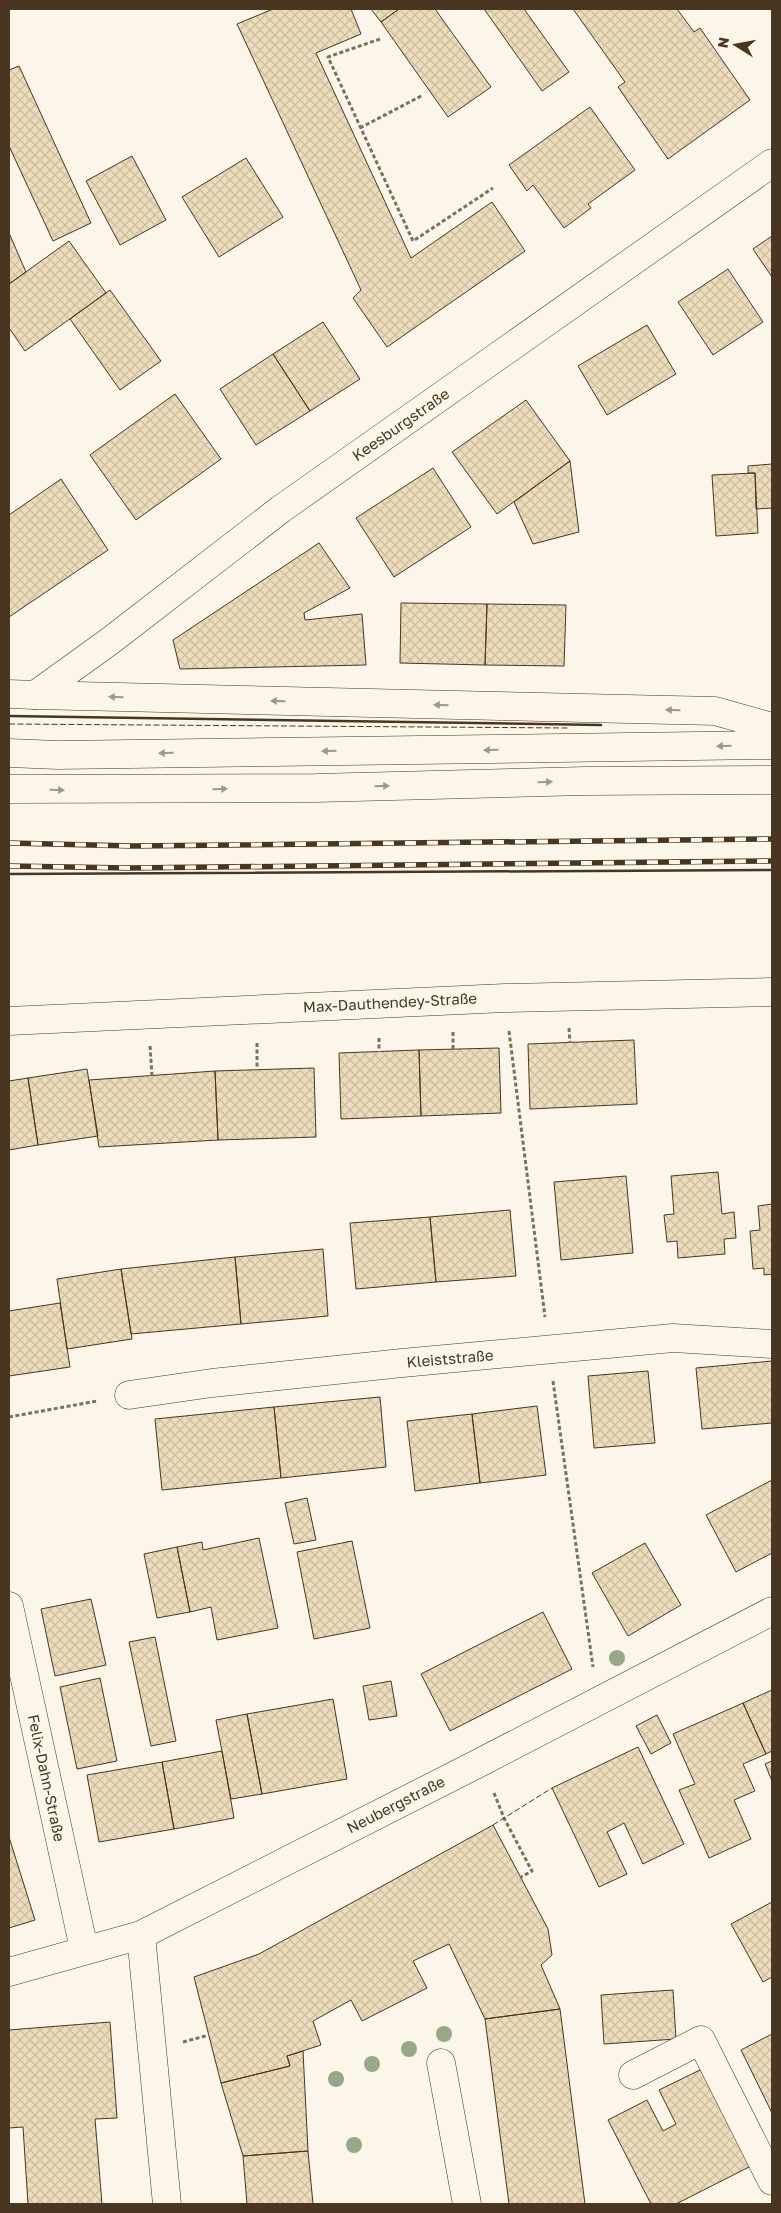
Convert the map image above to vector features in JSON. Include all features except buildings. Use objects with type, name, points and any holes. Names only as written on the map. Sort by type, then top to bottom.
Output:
[{"type":"street","name":"Keesburgstraße","points":[[22,694],[110,641],[281,509],[772,163]]},
{"type":"street","points":[[22,694],[715,711],[772,727]]},
{"type":"street","points":[[9,753],[58,755],[772,745]]},
{"type":"street","points":[[9,789],[306,788],[585,781],[772,780]]},
{"type":"street","name":"Max-Dauthendey-Straße","points":[[9,1021],[505,998],[772,992]]},
{"type":"street","name":"Kleiststraße","points":[[129,1395],[230,1381],[672,1338],[772,1344]]},
{"type":"street","name":"Felix-Dahn-Straße","points":[[9,1606],[84,1949]]},
{"type":"street","name":"Neubergstraße","points":[[9,1972],[84,1949],[141,1935],[772,1611]]},
{"type":"street","points":[[141,1935],[167,2204]]},
{"type":"street","points":[[633,2075],[701,2040],[772,2181]]},
{"type":"street","points":[[441,2063],[467,2204]]},
{"type":"path","points":[[380,38],[328,57],[413,241],[493,188]]},
{"type":"path","points":[[360,128],[423,95]]},
{"type":"path","points":[[505,998],[549,1351],[590,1652],[600,1699]]},
{"type":"path","points":[[9,1417],[129,1395]]},
{"type":"path","points":[[481,1762],[504,1818],[532,1871],[521,1877]]},
{"type":"railway","points":[[9,843],[133,846],[772,839]]},
{"type":"railway","points":[[9,866],[128,868],[772,861]]},
{"type":"fence","points":[[9,724],[569,728]]},
{"type":"fence","points":[[493,1825],[552,1788]]},
{"type":"wall","points":[[9,716],[601,725]]},
{"type":"wall","points":[[9,874],[772,870]]}]
